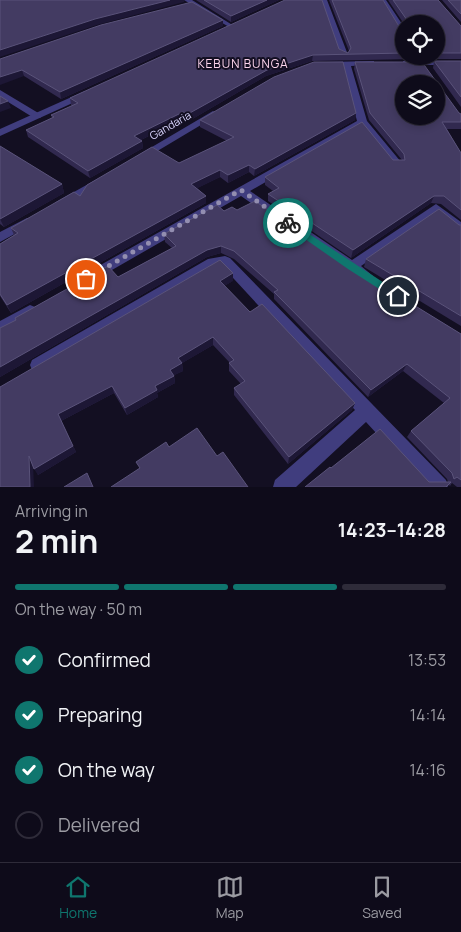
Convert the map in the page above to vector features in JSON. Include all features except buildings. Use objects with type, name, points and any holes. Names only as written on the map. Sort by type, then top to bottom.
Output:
[{"type":"street","points":[[324,0],[345,59],[362,122],[397,164]]},
{"type":"street","points":[[383,0],[395,19]]},
{"type":"street","points":[[188,3],[235,25],[223,30]]},
{"type":"street","points":[[313,65],[345,59],[395,63]]},
{"type":"street","points":[[445,63],[461,63]]},
{"type":"street","points":[[0,133],[95,89]]},
{"type":"street","points":[[0,93],[37,116]]},
{"type":"street","name":"Gandaria","points":[[127,164],[220,110]]},
{"type":"street","points":[[77,284],[362,122]]},
{"type":"street","points":[[51,209],[110,174]]},
{"type":"street","points":[[241,190],[376,283]]},
{"type":"street","points":[[351,267],[436,208],[461,228]]},
{"type":"street","points":[[0,238],[34,219]]},
{"type":"street","points":[[26,372],[213,262],[222,260],[228,263],[439,487]]},
{"type":"street","points":[[0,328],[43,304]]},
{"type":"street","points":[[282,487],[366,411]]},
{"type":"way so far","points":[[86,279],[241,190],[288,223]]},
{"type":"district","name":"KEBUN BUNGA","points":[[243,63]]},
{"type":"route","points":[[288,223],[351,267],[398,296]]}]
